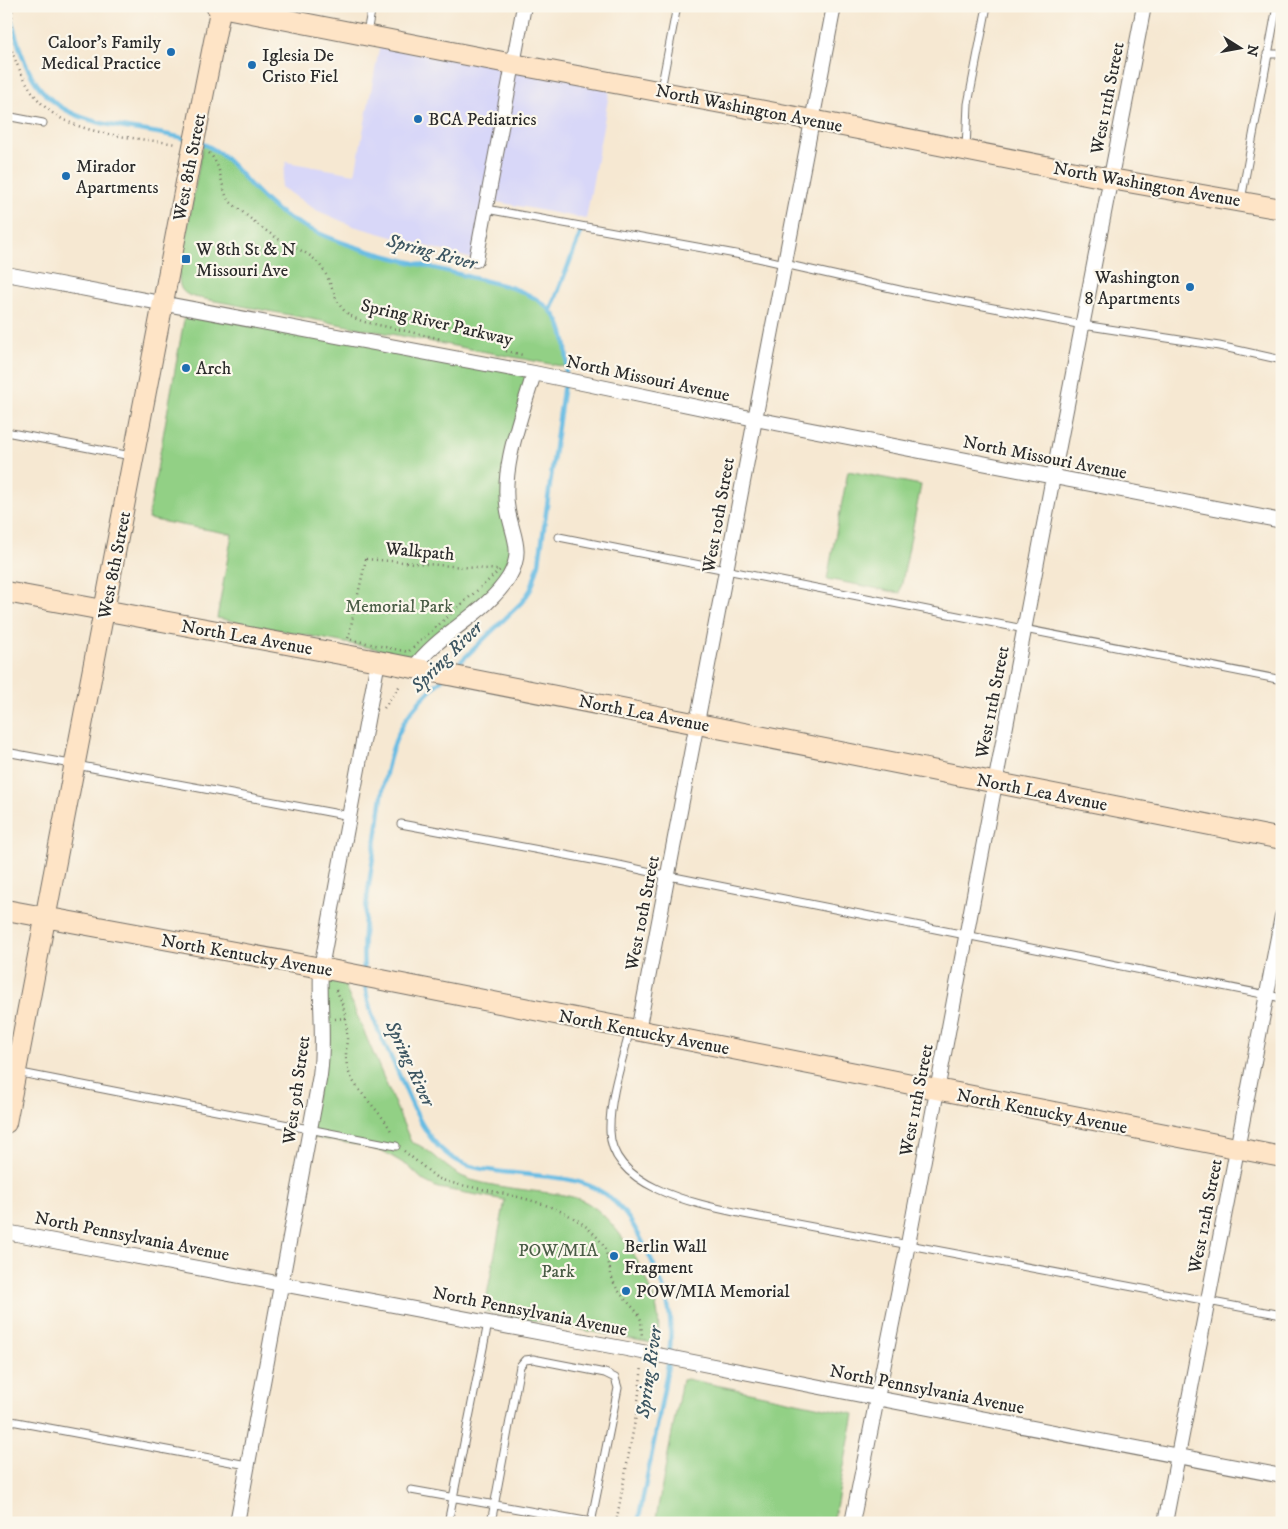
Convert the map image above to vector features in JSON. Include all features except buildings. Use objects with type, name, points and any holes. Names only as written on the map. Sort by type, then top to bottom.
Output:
[{"type":"street","points":[[476,260],[524,6]]},
{"type":"street","name":"West 10th Street","points":[[634,1030],[669,876],[754,419],[834,6]]},
{"type":"street","name":"West 11th Street","points":[[852,1523],[908,1244],[1144,6]]},
{"type":"street","name":"West 8th Street","points":[[6,1123],[11,1071],[46,918],[76,766],[219,7]]},
{"type":"street","name":"North Washington Avenue","points":[[219,7],[1111,179],[1282,209]]},
{"type":"street","name":"North Missouri Avenue","points":[[6,274],[534,373],[754,419],[1282,521]]},
{"type":"street","points":[[418,670],[434,645],[489,601],[516,564],[517,546],[508,512],[507,481],[534,373]]},
{"type":"street","name":"North Lea Avenue","points":[[6,592],[105,612],[378,661],[1282,839]]},
{"type":"street","name":"West 9th Street","points":[[237,1523],[320,1075],[323,1047],[320,986],[322,968],[378,661]]},
{"type":"street","name":"North Kentucky Avenue","points":[[6,910],[322,968],[1282,1157]]},
{"type":"street","name":"West 12th Street","points":[[1165,1523],[1282,916]]},
{"type":"street","name":"North Pennsylvania Avenue","points":[[6,1232],[659,1355],[1282,1476]]},
{"type":"lane","points":[[366,36],[372,6]]},
{"type":"lane","points":[[661,92],[677,6]]},
{"type":"lane","points":[[966,150],[968,104],[987,6]]},
{"type":"lane","points":[[1241,202],[1277,6]]},
{"type":"lane","points":[[1267,54],[1282,54]]},
{"type":"lane","points":[[6,116],[43,123]]},
{"type":"lane","points":[[486,209],[710,249],[913,293],[1083,324],[1220,346],[1282,360]]},
{"type":"lane","points":[[6,432],[134,457]]},
{"type":"lane","points":[[559,537],[1282,680]]},
{"type":"lane","points":[[6,752],[350,816]]},
{"type":"lane","points":[[401,824],[620,865],[1282,998]]},
{"type":"lane","points":[[634,1030],[615,1091],[610,1131],[611,1142],[617,1156],[631,1171],[662,1191],[692,1203],[1282,1315]]},
{"type":"lane","points":[[11,1071],[396,1146]]},
{"type":"lane","points":[[448,1523],[488,1323]]},
{"type":"lane","points":[[411,1490],[454,1496],[494,1504],[591,1523],[618,1388],[614,1378],[605,1373],[533,1359],[525,1360],[520,1366],[494,1504],[491,1523]]},
{"type":"lane","points":[[6,1420],[248,1465]]},
{"type":"path","points":[[12,6],[11,46],[16,63],[34,96],[47,109],[58,117],[103,133],[192,150]]},
{"type":"path","name":"Spring River Parkway","points":[[192,150],[215,158],[228,200],[280,240],[309,254],[318,263],[325,272],[336,300],[354,318],[450,341]]},
{"type":"path","name":"Spring River Parkway","points":[[503,351],[528,356],[533,363],[534,373]]},
{"type":"path","name":"Walkpath","points":[[366,559],[500,570],[408,652],[348,639],[366,559]]},
{"type":"path","points":[[346,1018],[345,1056],[348,1069],[353,1081],[383,1118],[391,1131],[396,1146],[437,1178],[539,1202],[563,1213],[586,1227],[602,1243],[616,1286],[639,1315],[642,1327],[641,1380],[616,1523]]},
{"type":"shaded area","points":[[381,39],[611,83],[586,219],[487,200],[476,260],[353,226],[316,210],[281,187],[286,162],[355,174]]},
{"type":"green space","points":[[203,144],[228,161],[282,213],[314,232],[376,253],[508,287],[521,291],[542,302],[556,316],[562,329],[567,352],[566,367],[194,297],[186,293],[181,289],[179,274]]},
{"type":"green space","name":"Memorial Park","points":[[186,309],[534,373],[511,460],[516,538],[508,577],[424,655],[408,655],[217,618],[232,534],[148,519]]},
{"type":"green space","points":[[848,471],[921,485],[900,593],[827,579]]},
{"type":"green space","name":"POW/MIA Park","points":[[321,968],[349,974],[345,987],[411,1142],[419,1145],[454,1172],[471,1180],[498,1186],[560,1194],[579,1199],[591,1205],[603,1215],[625,1242],[650,1286],[658,1316],[657,1344],[484,1311],[505,1200],[438,1188],[424,1181],[408,1166],[386,1153],[360,1145],[309,1137],[320,1075]]},
{"type":"green space","points":[[687,1379],[854,1414],[833,1523],[655,1523],[682,1380]]},
{"type":"waterway","name":"Spring River","points":[[7,6],[28,69],[41,90],[58,105],[78,116],[99,122],[190,140]]},
{"type":"waterway","name":"Spring River","points":[[200,143],[224,157],[275,208],[315,232],[356,247],[496,283],[519,291],[549,309],[561,327],[565,341],[567,362],[539,563],[531,589],[523,601],[453,669]]},
{"type":"waterway","points":[[551,310],[581,232]]},
{"type":"waterway","name":"Spring River","points":[[364,972],[363,954],[367,902],[383,792],[391,753],[409,714],[442,679]]},
{"type":"waterway","name":"Spring River","points":[[365,982],[366,994],[373,1016],[413,1108],[427,1132],[445,1153],[461,1163],[479,1168],[551,1177],[588,1185],[604,1193],[618,1206],[632,1223],[649,1255],[667,1300],[671,1330],[668,1365],[638,1523]]},
{"type":"place","name":"Caloor's Family Medical Practice","points":[[171,52]]},
{"type":"place","name":"Iglesia De Cristo Fiel","points":[[252,65]]},
{"type":"place","name":"BCA Pediatrics","points":[[418,119]]},
{"type":"place","name":"Mirador Apartments","points":[[66,176]]},
{"type":"place","name":"W 8th St & N Missouri Ave","points":[[186,259]]},
{"type":"place","name":"Washington 8 Apartments","points":[[1190,287]]},
{"type":"place","name":"Arch","points":[[186,368]]},
{"type":"place","name":"Berlin Wall Fragment","points":[[614,1256]]},
{"type":"place","name":"POW/MIA Memorial","points":[[626,1291]]}]
